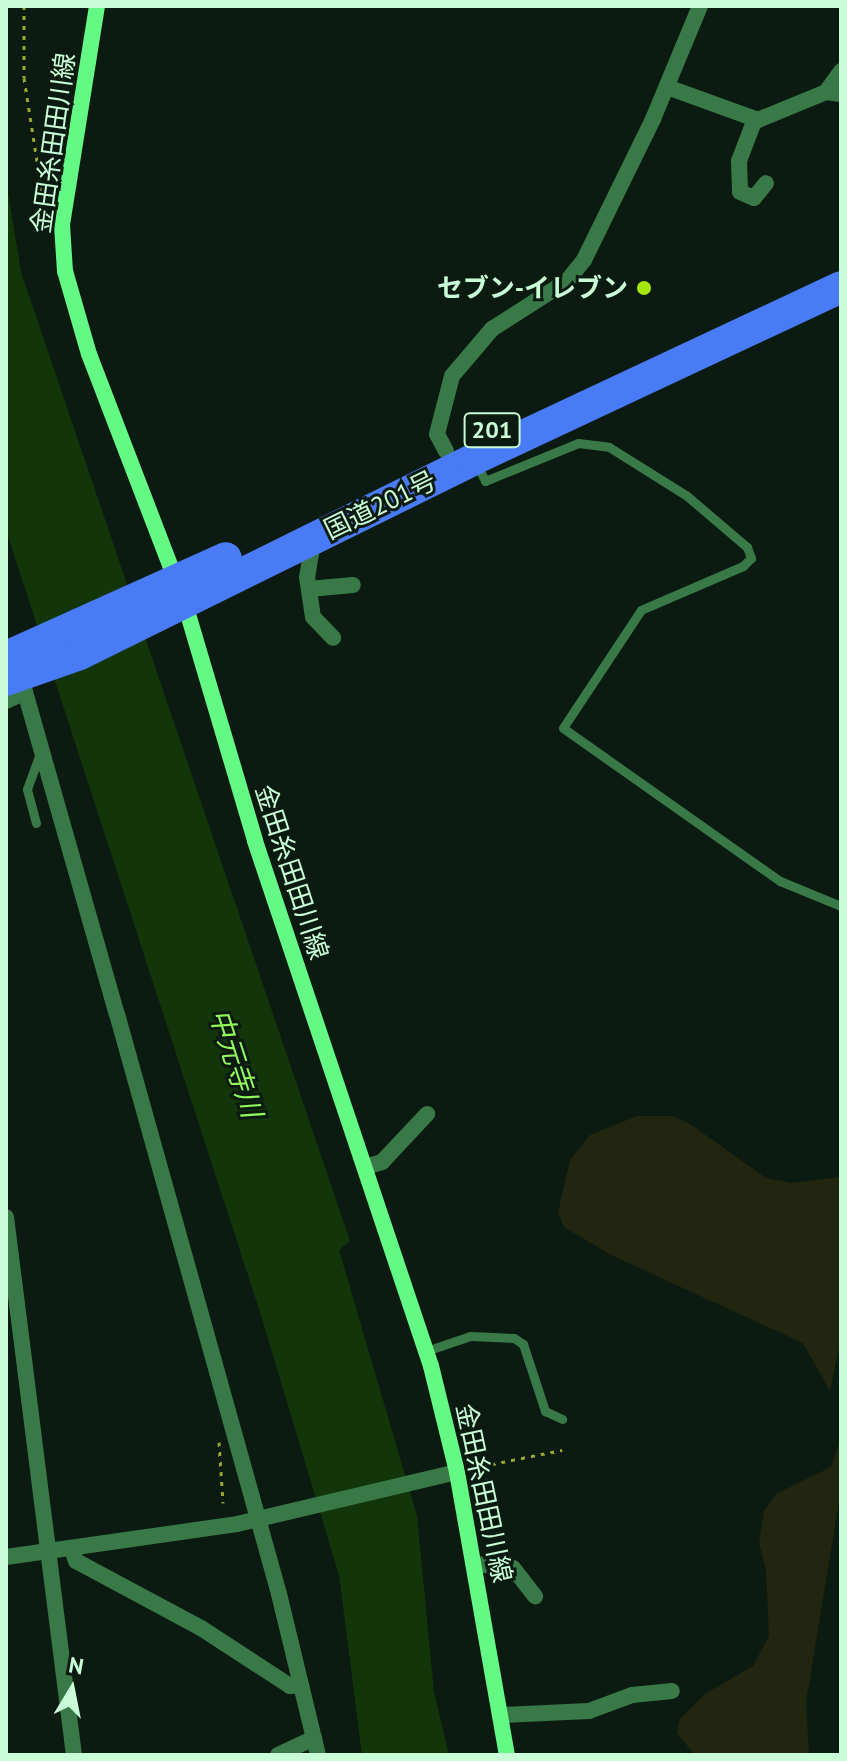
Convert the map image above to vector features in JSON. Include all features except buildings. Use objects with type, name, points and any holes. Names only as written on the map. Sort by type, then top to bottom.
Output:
[{"type":"highway","name":"国道201号","points":[[14,674],[841,271]]},
{"type":"highway","name":"国道201号","points":[[180,593],[305,542],[460,455],[841,287]]},
{"type":"main road","name":"金田糸田田川線","points":[[97,6],[62,225],[65,271],[89,354],[180,593],[255,841],[426,1351],[457,1472],[507,1755]]},
{"type":"street","points":[[460,455],[437,434],[452,376],[492,329],[567,281],[584,260],[667,87],[700,6]]},
{"type":"street","points":[[667,87],[755,119],[833,93],[841,71]]},
{"type":"street","points":[[755,119],[739,161],[740,192],[754,198],[766,183]]},
{"type":"street","points":[[305,542],[311,553],[309,589],[313,617],[333,638]]},
{"type":"street","points":[[309,589],[353,585]]},
{"type":"street","points":[[14,674],[41,750],[262,1516],[316,1747],[278,1755]]},
{"type":"street","points":[[365,1167],[382,1162],[427,1114]]},
{"type":"street","points":[[6,1220],[13,1327],[48,1552],[74,1755]]},
{"type":"street","points":[[6,1557],[72,1550],[262,1516],[457,1472]]},
{"type":"street","points":[[72,1550],[76,1561],[201,1628],[290,1686],[301,1685]]},
{"type":"street","points":[[475,1564],[513,1568],[535,1596]]},
{"type":"street","points":[[501,1715],[589,1711],[632,1695],[672,1691]]},
{"type":"lane","points":[[460,455],[485,481],[578,443],[609,447],[687,496],[747,547],[751,558],[743,566],[641,610],[563,728],[780,881],[841,906]]},
{"type":"lane","points":[[36,823],[27,789],[41,750]]},
{"type":"lane","points":[[426,1351],[470,1336],[514,1338],[523,1344],[545,1411],[562,1419]]},
{"type":"path","points":[[24,6],[24,78],[50,229]]},
{"type":"path","points":[[217,1435],[223,1503]]},
{"type":"path","points":[[457,1472],[562,1450]]},
{"type":"shaded area","points":[[637,1116],[672,1116],[690,1124],[766,1178],[791,1183],[841,1177],[841,1338],[830,1391],[803,1343],[611,1255],[564,1227],[558,1212],[570,1160],[590,1135]]},
{"type":"shaded area","points":[[841,1438],[841,1490],[806,1702],[809,1755],[694,1754],[677,1733],[680,1719],[705,1694],[753,1666],[769,1636],[766,1571],[759,1543],[764,1511],[776,1494],[831,1467]]},
{"type":"water","name":"中元寺川","points":[[6,180],[21,272],[350,1241],[339,1250],[417,1516],[434,1692],[449,1755],[362,1755],[339,1575],[259,1309],[6,530]]},
{"type":"place","name":"セブン-イレブン","points":[[644,288]]}]
